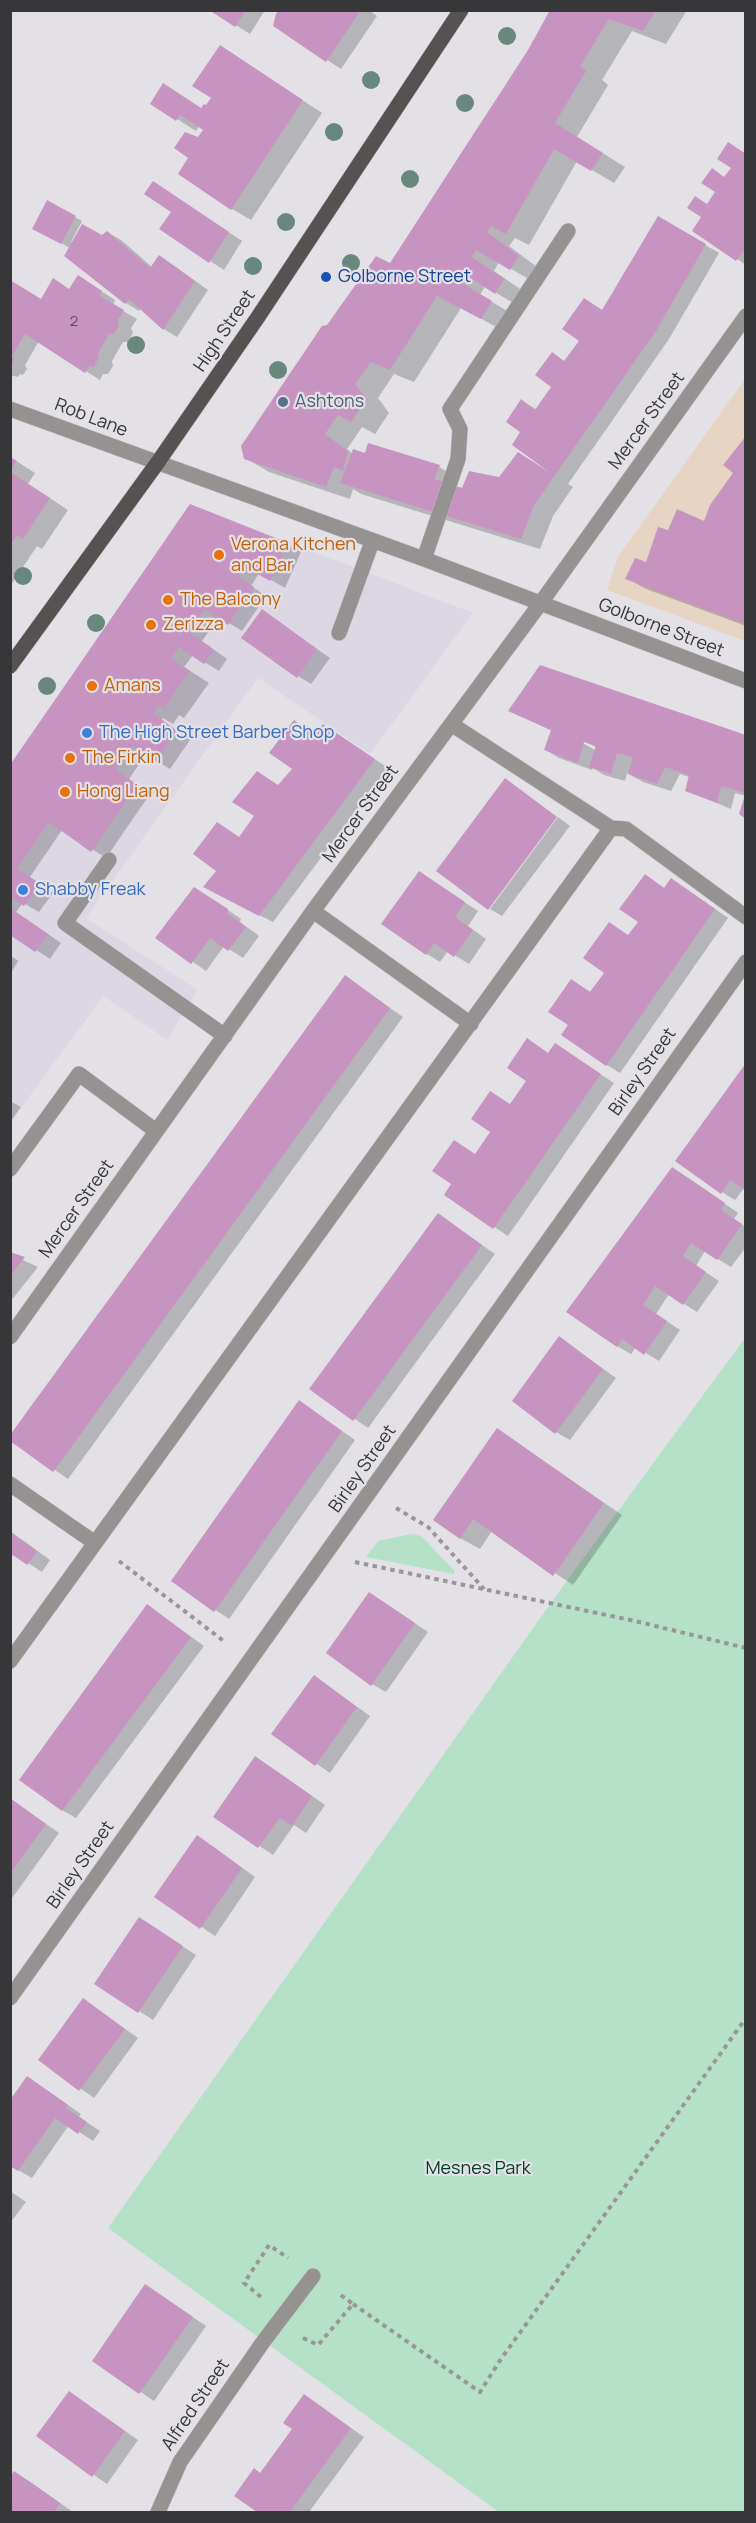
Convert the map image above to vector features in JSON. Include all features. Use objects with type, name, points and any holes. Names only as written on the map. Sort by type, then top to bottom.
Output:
[{"type":"main road","name":"High Street","points":[[10,666],[158,462],[277,289],[460,10]]},
{"type":"street","points":[[424,559],[458,459],[460,429],[450,409],[568,231]]},
{"type":"street","name":"Mercer Street","points":[[10,1337],[313,911],[540,604],[746,316]]},
{"type":"street","name":"Rob Lane","points":[[10,409],[158,462]]},
{"type":"street","name":"Golborne Street","points":[[158,462],[372,542],[424,559],[746,681]]},
{"type":"street","points":[[339,633],[372,542]]},
{"type":"street","points":[[451,724],[611,828],[626,830],[746,917]]},
{"type":"street","points":[[10,1661],[611,828]]},
{"type":"street","points":[[109,860],[65,923],[225,1036]]},
{"type":"street","points":[[313,911],[471,1024]]},
{"type":"street","name":"Birley Street","points":[[10,1998],[746,962]]},
{"type":"street","points":[[10,1169],[78,1074],[156,1131]]},
{"type":"street","points":[[10,1484],[95,1543]]},
{"type":"street","name":"Alfred Street","points":[[160,2512],[180,2463],[276,2324],[313,2276]]},
{"type":"path","points":[[395,1507],[428,1527],[484,1589]]},
{"type":"path","points":[[95,1543],[250,1661]]},
{"type":"path","points":[[355,1562],[635,1621],[746,1648]]},
{"type":"path","points":[[353,2304],[480,2392],[508,2349],[746,2018]]},
{"type":"shaded area","points":[[745,379],[745,641],[607,590],[618,557]]},
{"type":"shaded area","points":[[190,504],[473,613],[370,754],[258,678],[86,918],[198,990],[167,1040],[103,996],[11,1122],[11,765]]},
{"type":"green space","name":"Mesnes Park","points":[[745,1338],[745,2512],[499,2512],[108,2228],[558,1593]]},
{"type":"green space","points":[[411,1534],[421,1536],[455,1571],[454,1574],[366,1557],[378,1541]]},
{"type":"building","points":[[209,10],[246,10],[235,27]]},
{"type":"building","points":[[279,10],[361,10],[326,62],[273,26]]},
{"type":"building","points":[[550,10],[656,10],[643,31],[609,19],[580,66],[586,71],[555,123],[603,153],[591,171],[554,149],[506,234],[491,226],[487,232],[519,256],[510,270],[476,250],[472,257],[504,279],[495,294],[463,273],[458,281],[492,301],[481,319],[437,296],[390,370],[371,362],[355,384],[367,399],[351,422],[338,415],[325,434],[348,451],[343,471],[334,467],[326,487],[244,459],[241,446],[322,326],[327,325],[376,256],[390,263],[528,50]]},
{"type":"building","points":[[220,45],[303,100],[231,210],[178,174],[188,158],[174,148],[185,132],[198,137],[203,130],[180,115],[176,121],[150,104],[163,83],[201,108],[204,104],[206,105],[211,98],[192,86]]},
{"type":"building","points":[[728,142],[746,154],[746,248],[736,261],[692,231],[701,217],[687,208],[695,196],[707,204],[715,192],[701,183],[712,168],[724,177],[731,168],[717,159]]},
{"type":"building","points":[[153,181],[229,232],[209,263],[159,229],[171,212],[144,194]]},
{"type":"building","points":[[47,200],[76,216],[61,244],[32,229]]},
{"type":"building","points":[[658,216],[706,244],[656,331],[534,505],[521,539],[340,483],[353,449],[365,453],[368,443],[440,465],[434,479],[462,488],[469,471],[499,477],[518,452],[549,472],[512,445],[520,432],[506,422],[521,399],[535,410],[551,387],[535,375],[552,352],[564,361],[579,341],[562,329],[584,298],[602,310]]},
{"type":"building","points":[[82,224],[102,235],[107,231],[150,268],[159,255],[195,281],[163,330],[129,299],[125,304],[64,256]]},
{"type":"building","points":[[78,275],[102,291],[100,296],[124,310],[114,334],[109,334],[98,353],[99,357],[94,367],[89,366],[85,373],[25,334],[12,356],[14,360],[10,365],[10,280],[41,299],[53,278],[69,289]]},
{"type":"building","points":[[746,436],[746,624],[625,579],[635,558],[646,562],[658,527],[668,530],[677,509],[704,521],[710,505],[733,473],[723,465]]},
{"type":"building","points":[[10,457],[17,461],[10,470]]},
{"type":"building","points":[[10,472],[50,498],[23,539],[17,535],[10,546]]},
{"type":"building","points":[[190,504],[288,543],[270,581],[245,567],[238,577],[254,587],[228,625],[205,609],[189,632],[214,650],[204,664],[179,647],[171,658],[190,671],[164,708],[159,705],[153,714],[177,731],[155,762],[132,746],[116,770],[137,785],[91,852],[49,822],[17,868],[40,884],[24,906],[10,896],[10,765]]},
{"type":"building","points":[[262,609],[317,649],[297,678],[241,638]]},
{"type":"building","points":[[540,665],[746,735],[746,793],[721,786],[717,803],[685,791],[689,775],[665,767],[657,784],[628,774],[633,757],[617,753],[611,774],[589,767],[596,746],[584,742],[578,763],[544,750],[551,730],[508,711]]},
{"type":"building","points":[[294,720],[315,735],[323,724],[375,759],[259,916],[203,887],[216,871],[193,854],[217,822],[239,837],[254,816],[232,802],[257,771],[278,785],[292,769],[269,753]]},
{"type":"building","points":[[505,778],[557,817],[488,910],[436,871]]},
{"type":"building","points":[[746,796],[746,819],[739,814]]},
{"type":"building","points":[[419,871],[465,902],[455,917],[473,930],[454,957],[434,943],[426,955],[381,924]]},
{"type":"building","points":[[645,874],[664,888],[671,878],[715,909],[606,1066],[561,1035],[568,1025],[548,1012],[571,979],[590,992],[604,973],[583,958],[609,922],[628,935],[638,922],[619,909]]},
{"type":"building","points":[[194,887],[228,909],[227,913],[246,927],[228,951],[210,938],[191,964],[155,938]]},
{"type":"building","points":[[10,908],[48,934],[35,952],[10,935]]},
{"type":"building","points":[[345,975],[390,1008],[53,1472],[10,1441],[10,1435]]},
{"type":"building","points":[[527,1038],[548,1053],[555,1043],[601,1074],[493,1229],[444,1195],[451,1184],[432,1171],[454,1140],[475,1154],[490,1132],[471,1119],[490,1091],[510,1104],[526,1081],[507,1068]]},
{"type":"building","points":[[746,1063],[746,1191],[730,1180],[721,1194],[675,1161]]},
{"type":"building","points":[[672,1167],[725,1203],[721,1210],[742,1224],[717,1260],[691,1243],[683,1256],[706,1272],[683,1305],[655,1286],[643,1305],[667,1321],[644,1355],[622,1339],[617,1347],[566,1312]]},
{"type":"building","points":[[438,1213],[482,1245],[353,1421],[309,1389]]},
{"type":"building","points":[[10,1252],[25,1257],[10,1276]]},
{"type":"building","points":[[559,1336],[603,1369],[555,1434],[512,1401]]},
{"type":"building","points":[[299,1400],[342,1431],[214,1612],[171,1581]]},
{"type":"building","points":[[497,1428],[604,1503],[553,1576],[473,1519],[460,1539],[433,1520]]},
{"type":"building","points":[[10,1532],[37,1551],[27,1565],[10,1553]]},
{"type":"building","points":[[369,1592],[415,1623],[371,1686],[326,1653]]},
{"type":"building","points":[[147,1604],[191,1637],[62,1811],[19,1780]]},
{"type":"building","points":[[314,1675],[357,1707],[315,1766],[271,1734]]},
{"type":"building","points":[[255,1756],[312,1796],[292,1826],[280,1818],[258,1848],[213,1817]]},
{"type":"building","points":[[10,1798],[46,1824],[10,1874]]},
{"type":"building","points":[[197,1835],[242,1868],[200,1929],[154,1897]]},
{"type":"building","points":[[139,1917],[183,1946],[138,2013],[94,1984]]},
{"type":"building","points":[[83,1998],[125,2029],[79,2091],[38,2060]]},
{"type":"building","points":[[27,2076],[68,2105],[66,2108],[87,2122],[78,2134],[55,2118],[18,2171],[10,2166],[10,2100]]},
{"type":"building","points":[[145,2284],[193,2317],[139,2394],[92,2361]]},
{"type":"building","points":[[69,2391],[125,2431],[92,2477],[36,2436]]},
{"type":"building","points":[[304,2394],[351,2428],[290,2512],[257,2512],[234,2496],[254,2468],[260,2473],[292,2429],[283,2423]]},
{"type":"building","points":[[14,2471],[60,2503],[54,2512],[10,2512],[10,2477]]},
{"type":"place","name":"Golborne Street","points":[[326,277]]},
{"type":"place","name":"Ashtons","points":[[283,402]]},
{"type":"place","name":"Verona Kitchen and Bar","points":[[219,555]]},
{"type":"place","name":"The Balcony","points":[[168,600]]},
{"type":"place","name":"Zerizza","points":[[151,625]]},
{"type":"place","name":"Amans","points":[[92,686]]},
{"type":"place","name":"The High Street Barber Shop","points":[[87,733]]},
{"type":"place","name":"The Firkin","points":[[70,758]]},
{"type":"place","name":"Hong Liang","points":[[65,792]]},
{"type":"place","name":"Shabby Freak","points":[[23,890]]}]
